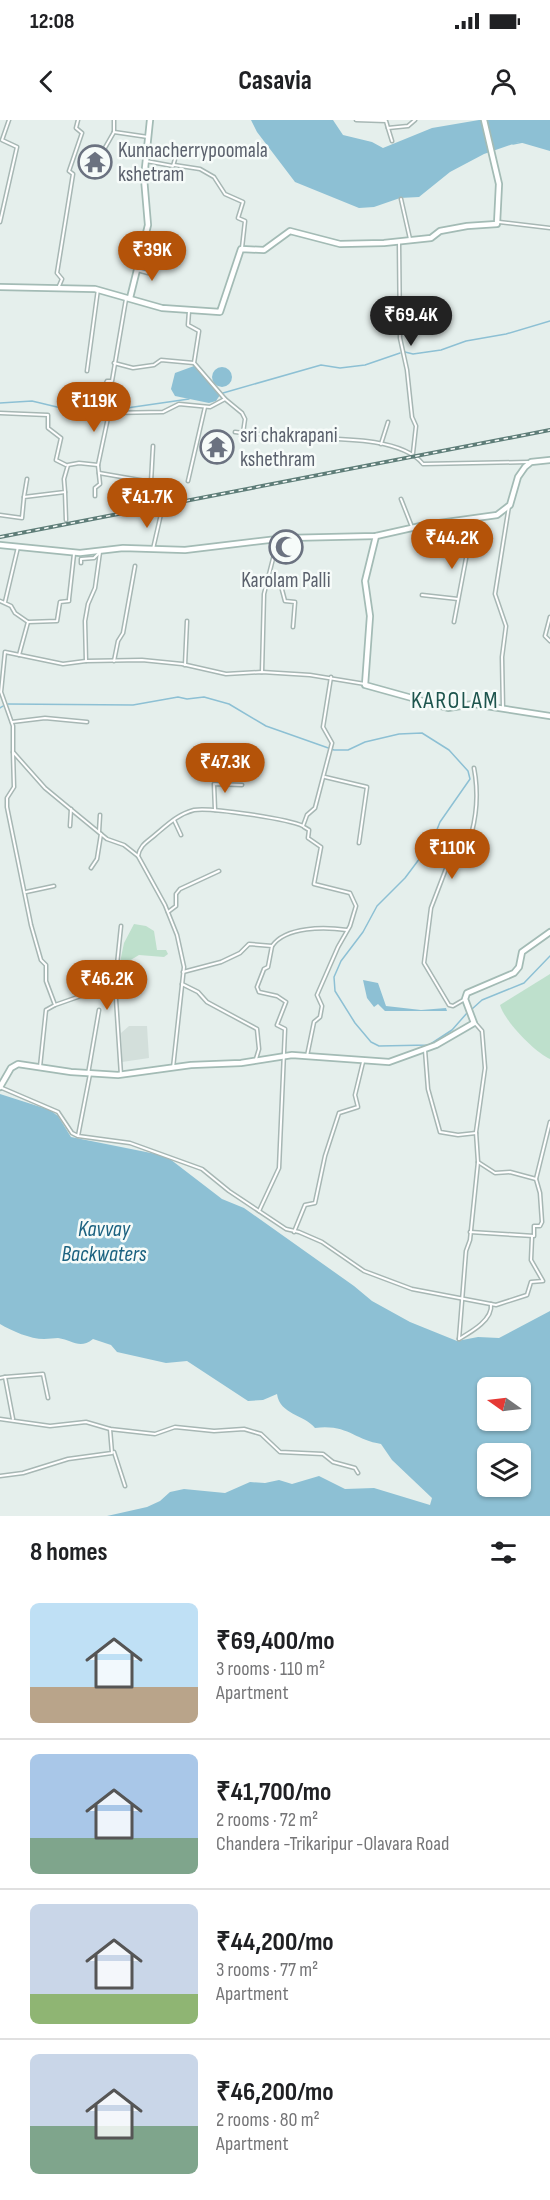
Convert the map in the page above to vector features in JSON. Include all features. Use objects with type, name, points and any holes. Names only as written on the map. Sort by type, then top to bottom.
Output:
[{"type":"main road","points":[[128,297],[148,225],[144,178],[150,120]]},
{"type":"main road","points":[[0,287],[98,290],[162,308],[222,311],[242,248],[264,250],[285,233],[295,231],[340,244],[384,243],[431,238],[440,231],[499,222],[500,195],[484,120]]},
{"type":"main road","points":[[0,545],[74,553],[101,550],[196,549],[279,538],[376,536],[497,515],[510,505],[518,477],[531,462],[550,460]]},
{"type":"main road","points":[[376,536],[365,581],[370,616],[365,684],[369,688],[448,708],[473,704],[531,711],[550,717]]},
{"type":"main road","points":[[0,1087],[14,1065],[89,1074],[121,1075],[256,1061],[283,1056],[389,1062],[425,1050],[474,1023],[465,999],[469,992],[514,973],[519,968],[522,952],[550,932]]},
{"type":"street","points":[[0,222],[17,147],[2,139],[9,120]]},
{"type":"street","points":[[58,289],[62,279],[57,273],[72,192],[73,174],[69,171],[82,133],[76,128],[78,120]]},
{"type":"street","points":[[98,160],[114,132],[114,120]]},
{"type":"street","points":[[356,120],[386,121],[392,141]]},
{"type":"street","points":[[388,128],[408,126],[415,120]]},
{"type":"street","points":[[114,132],[148,137]]},
{"type":"street","points":[[174,165],[178,149]]},
{"type":"street","points":[[146,161],[200,169],[214,177],[225,194],[243,202],[238,218],[245,221],[242,248]]},
{"type":"street","points":[[130,176],[144,178]]},
{"type":"street","points":[[401,199],[410,239]]},
{"type":"street","points":[[499,222],[550,228]]},
{"type":"street","points":[[399,240],[400,338],[407,370],[412,417],[416,426],[413,453]]},
{"type":"street","points":[[137,270],[148,273],[151,263]]},
{"type":"street","points":[[87,371],[98,290]]},
{"type":"street","points":[[95,496],[95,488],[100,484],[98,465],[109,412],[106,383],[112,381],[128,297]]},
{"type":"street","points":[[189,308],[188,325],[199,331],[194,363]]},
{"type":"street","points":[[114,363],[133,368],[150,366],[161,360],[194,363],[245,419],[243,433]]},
{"type":"street","points":[[109,412],[163,412],[179,404],[205,407],[219,404],[225,399]]},
{"type":"street","points":[[188,481],[205,407]]},
{"type":"street","points":[[0,413],[48,415],[48,428],[61,438],[56,460],[68,465],[79,463],[98,465]]},
{"type":"street","points":[[381,444],[388,422]]},
{"type":"street","points":[[235,432],[303,438],[326,437],[381,444],[413,453],[423,464],[531,462]]},
{"type":"street","points":[[149,504],[153,446]]},
{"type":"street","points":[[66,520],[64,478],[68,465]]},
{"type":"street","points":[[99,473],[151,482]]},
{"type":"street","points":[[0,515],[22,518],[27,479]]},
{"type":"street","points":[[24,497],[64,492]]},
{"type":"street","points":[[400,499],[408,514],[410,529]]},
{"type":"street","points":[[503,709],[502,657],[506,626],[495,594],[510,505]]},
{"type":"street","points":[[153,549],[161,514]]},
{"type":"street","points":[[454,622],[471,532],[470,520]]},
{"type":"street","points":[[262,672],[266,585],[279,538]]},
{"type":"street","points":[[5,602],[18,546]]},
{"type":"street","points":[[81,563],[81,559],[94,558],[101,550]]},
{"type":"street","points":[[86,661],[85,621],[88,604],[95,588],[101,550]]},
{"type":"street","points":[[0,601],[5,602],[28,622],[57,621],[60,602],[69,601],[74,553]]},
{"type":"street","points":[[114,661],[117,641],[123,633],[135,566]]},
{"type":"street","points":[[266,585],[281,586],[285,601],[295,602],[293,627]]},
{"type":"street","points":[[422,595],[458,599]]},
{"type":"street","points":[[550,617],[545,636],[550,641]]},
{"type":"street","points":[[185,665],[187,621]]},
{"type":"street","points":[[19,655],[28,622]]},
{"type":"street","points":[[55,1005],[46,981],[46,965],[41,960],[31,925],[7,807],[7,798],[14,788],[12,722],[1,692],[4,652],[63,664],[128,659],[185,665],[226,674],[262,672],[331,677],[365,684]]},
{"type":"street","points":[[303,826],[307,815],[313,812],[325,777],[332,740],[324,732],[322,716],[331,677]]},
{"type":"street","points":[[0,704],[5,702]]},
{"type":"street","points":[[12,722],[45,718],[87,722]]},
{"type":"street","points":[[13,752],[45,788],[70,809],[100,833],[124,845],[138,856],[168,912],[177,936],[183,972],[173,1068]]},
{"type":"street","points":[[465,999],[453,1006],[449,1005],[424,963],[426,936],[434,898],[456,846],[469,842],[473,831],[478,793],[474,768]]},
{"type":"street","points":[[325,777],[367,787],[359,843]]},
{"type":"street","points":[[215,810],[214,784],[242,785]]},
{"type":"street","points":[[70,809],[70,826]]},
{"type":"street","points":[[138,856],[141,846],[174,820],[193,810],[215,810],[288,820],[309,830],[308,838],[321,847],[314,884],[350,894],[356,901],[348,931],[338,947],[317,995],[322,1006],[320,1017],[314,1022],[307,1056]]},
{"type":"street","points":[[91,868],[97,859],[100,815]]},
{"type":"street","points":[[174,820],[181,835]]},
{"type":"street","points":[[168,912],[176,906],[176,894],[180,889],[219,872]]},
{"type":"street","points":[[26,892],[54,886]]},
{"type":"street","points":[[121,926],[115,984],[121,1075]]},
{"type":"street","points":[[259,1211],[279,1168],[284,1098],[285,1029],[278,1025],[286,1002],[277,996],[259,992],[257,987],[264,969],[268,967],[272,946],[277,939],[290,931],[334,929],[348,931]]},
{"type":"street","points":[[183,972],[221,962],[240,953],[249,944],[272,946]]},
{"type":"street","points":[[40,1067],[46,1010],[115,984]]},
{"type":"street","points":[[182,984],[198,992],[207,1002],[257,1029],[259,1049],[256,1061]]},
{"type":"street","points":[[78,1136],[99,1010]]},
{"type":"street","points":[[474,1023],[482,1031],[485,1068],[476,1133],[478,1162],[459,1339],[488,1317],[492,1310],[491,1304]]},
{"type":"street","points":[[425,1050],[428,1089],[440,1132],[458,1136],[476,1133]]},
{"type":"street","points":[[294,1232],[305,1205],[315,1203],[324,1156],[339,1113],[358,1107],[355,1095],[364,1060]]},
{"type":"street","points":[[0,1087],[58,1112],[72,1133],[78,1136],[130,1143],[175,1157],[202,1169],[259,1211],[294,1232],[322,1242],[364,1271],[424,1293],[500,1305],[528,1293],[531,1282],[543,1281],[531,1260],[532,1237],[534,1226],[541,1225],[542,1219],[540,1193],[536,1179],[543,1141],[550,1122]]},
{"type":"street","points":[[478,1162],[495,1173],[510,1172],[536,1179]]},
{"type":"street","points":[[470,1232],[532,1237]]},
{"type":"street","points":[[0,1378],[43,1374],[48,1398]]},
{"type":"street","points":[[5,1377],[13,1419]]},
{"type":"street","points":[[0,1419],[13,1419],[50,1426],[86,1422],[110,1429],[155,1434],[176,1427],[213,1431],[243,1429],[261,1434],[280,1452],[323,1454],[335,1463],[355,1468],[358,1473]]},
{"type":"street","points":[[110,1429],[114,1452],[125,1486]]},
{"type":"street","points":[[0,1476],[23,1473],[68,1459],[114,1452]]},
{"type":"shaded area","points":[[129,1026],[147,1026],[149,1058],[122,1062],[121,1033]]},
{"type":"green space","points":[[134,924],[146,926],[154,931],[157,950],[166,950],[168,954],[164,957],[139,955],[119,967],[124,943]]},
{"type":"green space","points":[[550,974],[550,1059],[521,1036],[500,1005]]},
{"type":"water","points":[[251,120],[333,120],[343,135],[372,142],[383,148],[432,128],[479,120],[550,120],[550,151],[519,142],[484,154],[450,172],[419,197],[400,198],[374,207],[359,208],[295,182],[257,132]]},
{"type":"water","points":[[194,366],[220,395],[216,401],[209,403],[175,396],[171,389],[175,373]]},
{"type":"water","points":[[222,367],[229,370],[232,377],[229,384],[222,387],[215,384],[212,377],[215,370]]},
{"type":"water","points":[[363,980],[378,983],[386,1006],[421,1010],[446,1008],[447,1011],[385,1011],[378,1004],[374,1007],[367,998]]},
{"type":"water","name":"Kavvay Backwaters","points":[[0,1094],[50,1110],[58,1116],[71,1137],[166,1156],[222,1199],[244,1208],[372,1301],[410,1322],[457,1341],[478,1337],[499,1338],[550,1311],[550,1516],[107,1516],[147,1507],[160,1501],[170,1492],[184,1489],[225,1493],[250,1482],[265,1483],[279,1480],[292,1484],[319,1476],[345,1489],[374,1488],[430,1505],[432,1498],[392,1460],[381,1444],[335,1428],[315,1428],[287,1410],[279,1401],[277,1394],[263,1400],[248,1401],[187,1361],[166,1363],[117,1352],[111,1345],[93,1339],[80,1344],[58,1338],[33,1338],[0,1324]]},
{"type":"waterway","points":[[513,144],[523,142]]},
{"type":"waterway","points":[[405,352],[413,354],[441,350],[466,341],[506,334],[550,321]]},
{"type":"waterway","points":[[223,393],[321,365],[340,368],[365,365],[400,353]]},
{"type":"waterway","points":[[0,403],[32,401],[57,407],[106,411],[189,399]]},
{"type":"waterway","points":[[8,704],[133,705],[178,697],[187,699],[204,697],[229,704],[266,726],[334,750],[348,750],[365,742],[399,734],[422,733],[449,750],[468,771],[470,779],[440,822],[432,842],[405,878],[377,906],[363,932],[341,961],[334,977],[335,991],[355,1023],[371,1042],[379,1046],[429,1045],[452,1030],[467,1013]]},
{"type":"waterway","points":[[472,1009],[482,1000],[524,983],[550,956]]},
{"type":"railway","points":[[0,537],[550,430]]},
{"type":"place","name":"Kunnacherrypoomala kshetram","points":[[95,162]]},
{"type":"place","name":"sri chakrapani kshethram","points":[[217,447]]},
{"type":"place","name":"Karolam Palli","points":[[286,547]]},
{"type":"district","name":"KAROLAM","points":[[455,700]]}]
